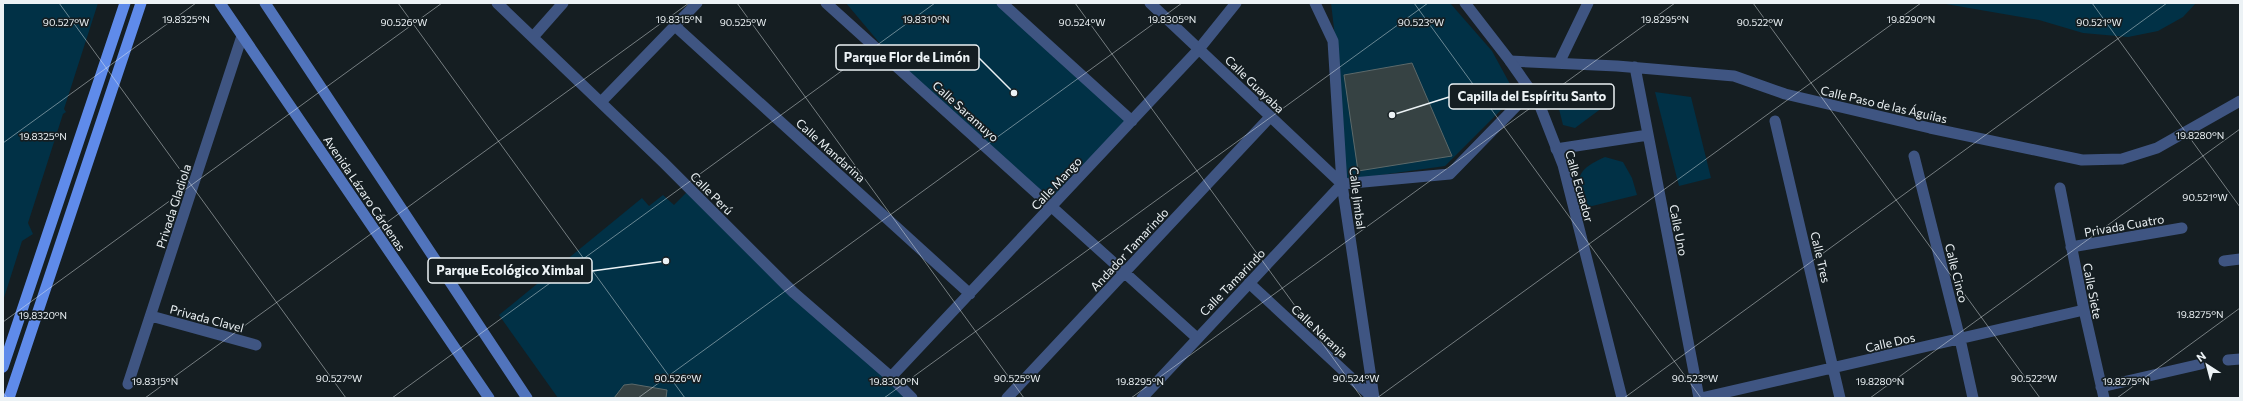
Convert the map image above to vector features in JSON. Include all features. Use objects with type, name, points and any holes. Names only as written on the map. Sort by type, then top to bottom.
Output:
[{"type":"main road","points":[[3,367],[125,3]]},
{"type":"main road","points":[[9,398],[141,3]]},
{"type":"main road","name":"Avenida Lázaro Cárdenas","points":[[220,3],[489,398]]},
{"type":"main road","name":"Avenida Lázaro Cárdenas","points":[[266,3],[527,398]]},
{"type":"street","name":"Calle Perú","points":[[497,3],[601,102],[793,292],[891,376],[912,398]]},
{"type":"street","points":[[533,37],[563,3]]},
{"type":"street","points":[[601,102],[697,3]]},
{"type":"street","name":"Calle Saramuyo","points":[[826,3],[1197,338]]},
{"type":"street","points":[[1002,3],[1132,120]]},
{"type":"street","name":"Calle Guayaba","points":[[1150,3],[1342,184]]},
{"type":"street","name":"Calle Mango","points":[[891,376],[970,294],[1199,49],[1236,3]]},
{"type":"street","name":"Calle Jimbal","points":[[1315,3],[1333,41],[1342,184],[1374,398]]},
{"type":"street","name":"Calle Ecuador","points":[[1465,3],[1510,61],[1538,101],[1563,164],[1622,398]]},
{"type":"street","points":[[1559,63],[1588,3]]},
{"type":"street","name":"Calle Mandarina","points":[[676,26],[970,294]]},
{"type":"street","name":"Privada Gladiola","points":[[128,384],[242,36]]},
{"type":"street","name":"Calle Paso de las Águilas","points":[[1510,61],[1635,67],[1734,76],[1800,97],[1930,128],[2082,160],[2122,159],[2157,148],[2240,101]]},
{"type":"street","name":"Calle Uno","points":[[1635,67],[1700,398]]},
{"type":"street","points":[[1342,184],[1450,174],[1531,91]]},
{"type":"street","name":"Andador Tamarindo","points":[[1008,398],[1270,117]]},
{"type":"street","name":"Calle Tres","points":[[1775,121],[1840,398]]},
{"type":"street","points":[[1556,149],[1648,135]]},
{"type":"street","name":"Calle Cinco","points":[[1914,156],[1960,339],[1973,398]]},
{"type":"street","name":"Calle Tamarindo","points":[[1142,398],[1342,184]]},
{"type":"street","name":"Calle Siete","points":[[2060,188],[2084,310],[2104,398]]},
{"type":"street","name":"Privada Cuatro","points":[[2071,247],[2182,228]]},
{"type":"street","points":[[2224,261],[2240,259]]},
{"type":"street","name":"Calle Naranja","points":[[1249,283],[1374,398]]},
{"type":"street","name":"Calle Dos","points":[[1700,398],[2084,310]]},
{"type":"street","name":"Privada Clavel","points":[[151,316],[256,344]]},
{"type":"street","points":[[2228,360],[2240,359]]},
{"type":"street","points":[[2101,386],[2201,364]]},
{"type":"shaded area","points":[[3,3],[98,3],[64,109],[66,112],[63,114],[28,223],[33,234],[22,241],[3,301]]},
{"type":"shaded area","points":[[846,3],[1000,3],[1129,121],[1053,201],[898,65]]},
{"type":"shaded area","points":[[1331,3],[1450,3],[1492,51],[1516,95],[1445,166],[1345,180],[1339,71]]},
{"type":"shaded area","points":[[1940,3],[2196,3],[2183,17],[2158,31],[2128,37],[2083,33],[2039,20]]},
{"type":"shaded area","points":[[1560,87],[1604,89],[1612,98],[1610,102],[1575,128],[1563,125],[1557,101]]},
{"type":"shaded area","points":[[1655,92],[1691,97],[1711,178],[1679,186]]},
{"type":"shaded area","points":[[1605,157],[1623,162],[1632,178],[1637,195],[1580,209],[1580,176],[1588,167]]},
{"type":"shaded area","points":[[690,189],[911,398],[558,398],[499,315],[642,198],[649,206],[663,195],[674,205]]},
{"type":"building","points":[[1412,63],[1452,156],[1358,171],[1344,75]]},
{"type":"building","points":[[632,384],[667,390],[666,398],[614,398],[624,385]]},
{"type":"place","name":"Parque Flor de Limón","points":[[1014,93]]},
{"type":"place","name":"Capilla del Espíritu Santo","points":[[1392,115]]},
{"type":"place","name":"Parque Ecológico Ximbal","points":[[666,261]]}]
